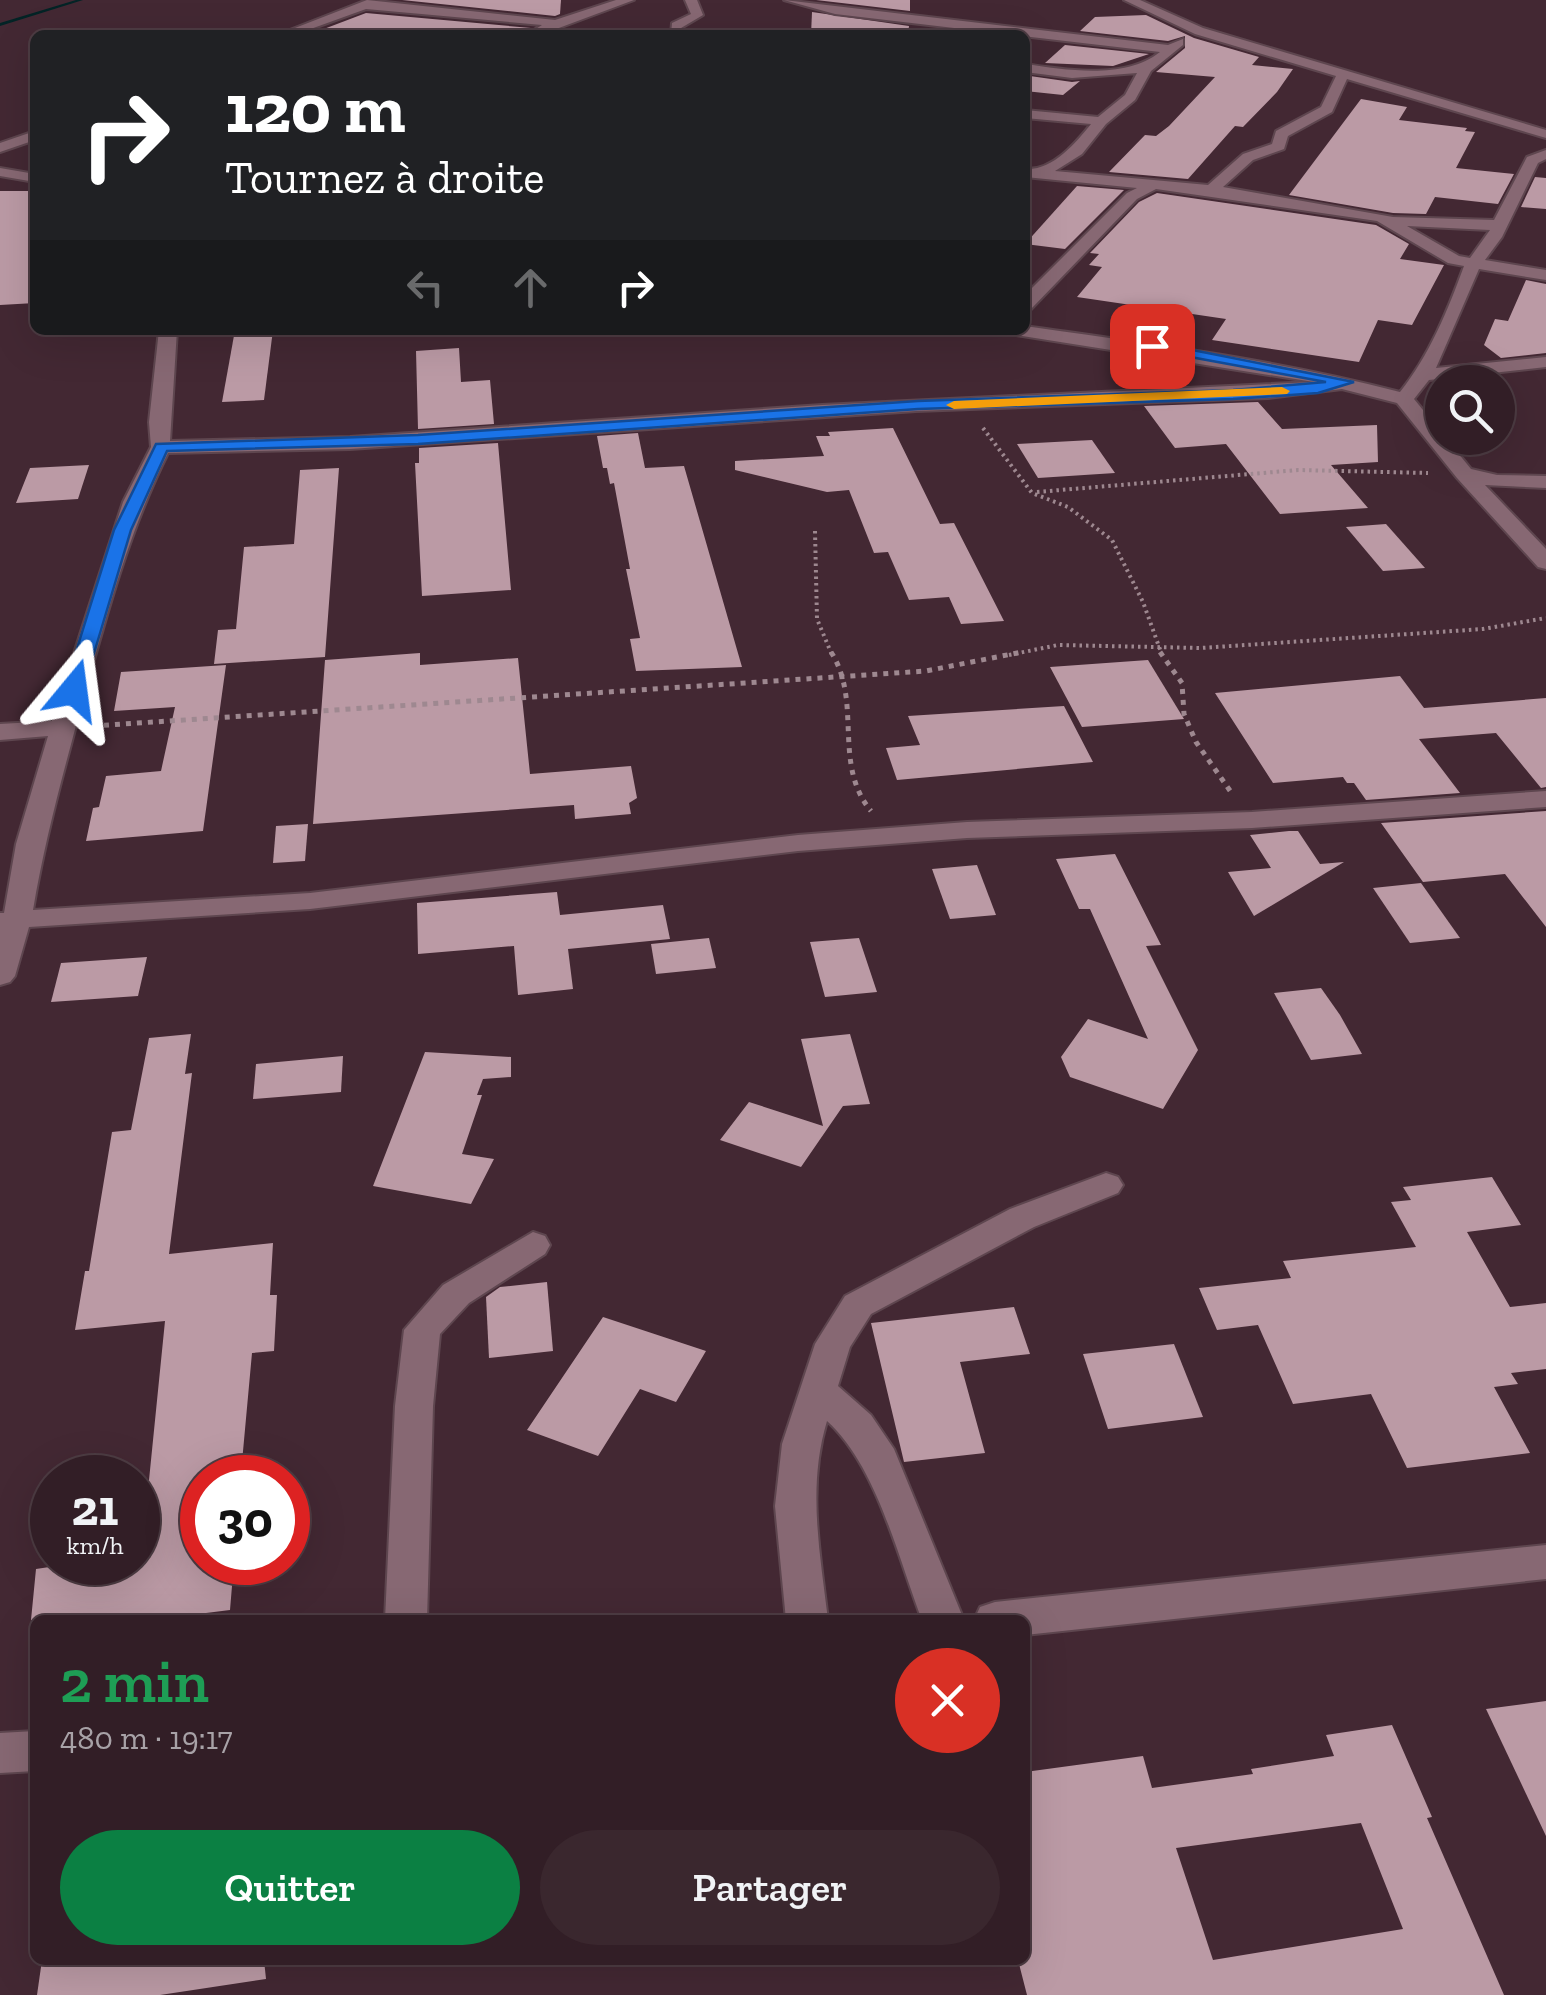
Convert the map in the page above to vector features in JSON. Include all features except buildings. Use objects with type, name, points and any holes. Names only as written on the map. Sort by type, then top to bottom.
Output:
[{"type":"street","points":[[541,30],[628,0]]},
{"type":"street","points":[[675,30],[697,15],[691,0]]},
{"type":"street","points":[[790,0],[834,10],[973,19],[1168,49]]},
{"type":"street","points":[[1130,0],[1199,31],[1546,134]]},
{"type":"street","points":[[296,30],[372,3],[554,23]]},
{"type":"street","points":[[1032,174],[1069,141],[1130,97],[1146,69],[1168,49],[1199,31]]},
{"type":"street","points":[[1105,42],[1139,59],[1146,69]]},
{"type":"street","points":[[1030,69],[1072,74],[1146,69]]},
{"type":"street","points":[[1212,190],[1248,158],[1279,146],[1281,134],[1327,110],[1343,74]]},
{"type":"street","points":[[1030,114],[1101,121]]},
{"type":"street","points":[[1030,115],[1056,124],[1069,141]]},
{"type":"street","points":[[0,148],[30,137]]},
{"type":"street","points":[[1404,399],[1424,375],[1472,266],[1500,225],[1532,160],[1546,154]]},
{"type":"street","points":[[0,172],[30,177]]},
{"type":"street","points":[[1032,174],[1212,190],[1436,225],[1500,225]]},
{"type":"street","points":[[1030,300],[1132,196],[1153,185]]},
{"type":"street","points":[[1382,217],[1454,260],[1472,266],[1546,275]]},
{"type":"street","points":[[1030,332],[1152,346],[1346,382],[1404,399],[1464,474],[1546,562]]},
{"type":"street","points":[[0,976],[8,921],[122,530],[161,447],[168,335]]},
{"type":"street","points":[[1424,375],[1546,362]]},
{"type":"street","points":[[161,447],[243,448],[418,440],[918,405],[1318,389],[1346,382]]},
{"type":"street","points":[[1464,474],[1496,481],[1546,482]]},
{"type":"street","points":[[0,732],[62,728]]},
{"type":"street","points":[[8,921],[310,901],[798,843],[898,835],[1252,820],[1546,799]]},
{"type":"street","points":[[806,1615],[795,1506],[801,1444],[833,1344],[858,1306],[907,1276],[1022,1218],[1106,1185]]},
{"type":"street","points":[[406,1615],[414,1406],[422,1330],[456,1294],[534,1245]]},
{"type":"street","points":[[816,1390],[858,1426],[880,1460],[942,1615]]},
{"type":"street","points":[[1030,1616],[1546,1562]]},
{"type":"street","points":[[0,1753],[30,1750]]},
{"type":"path","points":[[970,405],[1032,492],[1068,506],[1112,540],[1143,602],[1156,646],[1182,683],[1179,703],[1199,748],[1252,820]]},
{"type":"path","points":[[1032,492],[1298,470],[1464,474]]},
{"type":"path","points":[[815,531],[820,634],[844,676],[846,734],[856,796],[898,835]]},
{"type":"path","points":[[62,728],[926,671],[1058,645],[1200,648],[1483,630],[1546,618]]},
{"type":"waterway","points":[[0,25],[81,0]]},
{"type":"slow traffic","points":[[954,405],[1282,391]]},
{"type":"route","points":[[74,690],[122,530],[161,447],[243,448],[418,440],[918,405],[1318,389],[1346,382],[1152,346]]}]
